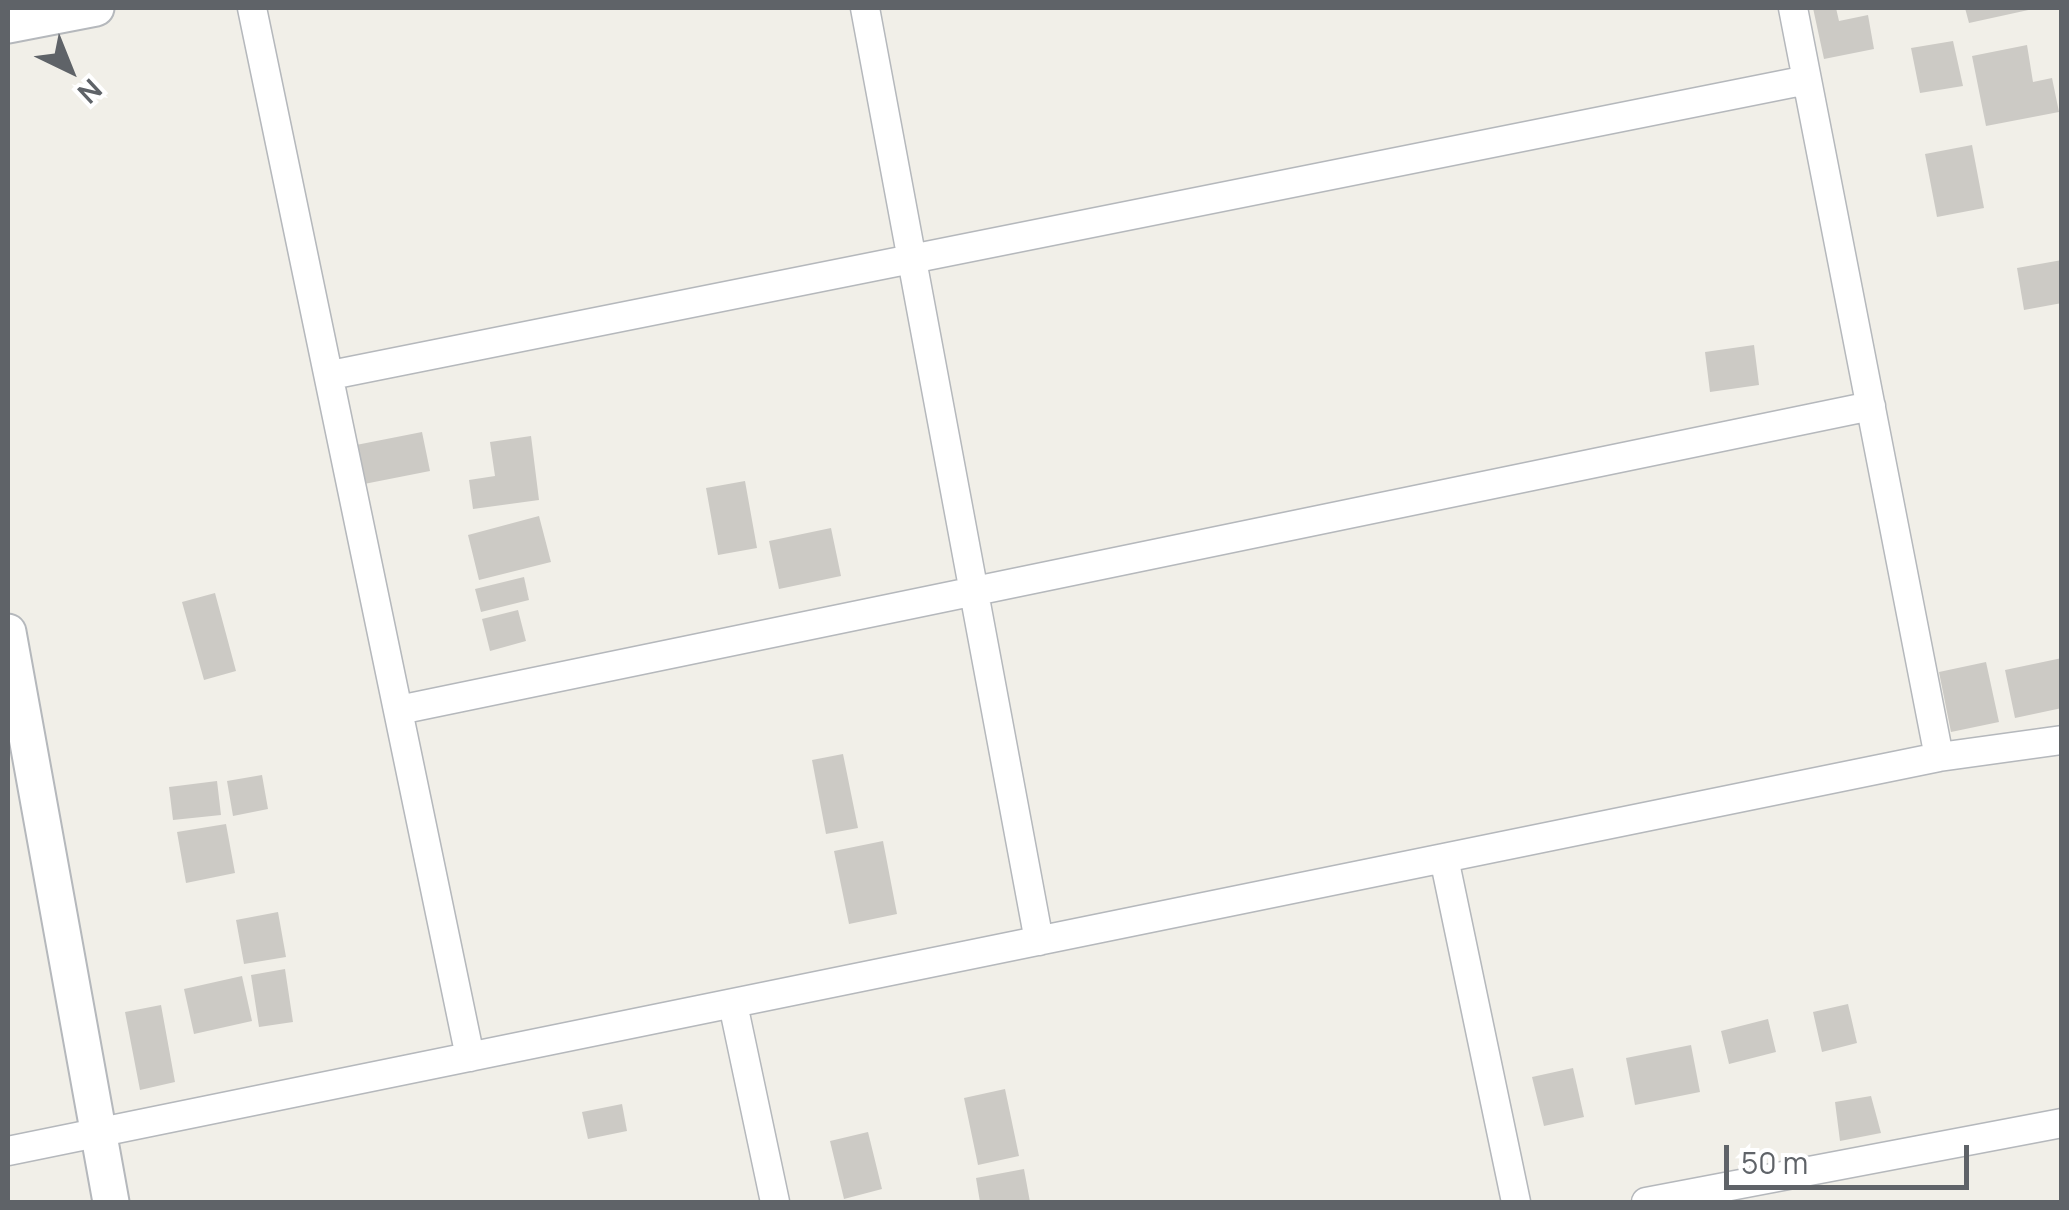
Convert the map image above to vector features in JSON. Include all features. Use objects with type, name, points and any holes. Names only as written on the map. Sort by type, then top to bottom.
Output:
[{"type":"street","points":[[8,25],[96,8]]},
{"type":"street","points":[[252,8],[470,1057]]},
{"type":"street","points":[[865,8],[1039,941]]},
{"type":"street","points":[[1793,8],[1939,757]]},
{"type":"street","points":[[331,376],[1807,80]]},
{"type":"street","points":[[399,710],[1871,406]]},
{"type":"street","points":[[8,632],[111,1202]]},
{"type":"street","points":[[8,1152],[1939,757],[2062,740]]},
{"type":"street","points":[[1444,858],[1516,1202]]},
{"type":"street","points":[[733,1004],[775,1202]]},
{"type":"street","points":[[1646,1202],[2062,1122]]},
{"type":"building","points":[[1813,8],[1836,8],[1839,21],[1868,15],[1874,49],[1824,59]]},
{"type":"building","points":[[1965,8],[2033,8],[2033,9],[1969,23]]},
{"type":"building","points":[[1953,41],[1963,86],[1920,93],[1911,48]]},
{"type":"building","points":[[2027,45],[2033,82],[2052,78],[2059,112],[1986,126],[1972,56]]},
{"type":"building","points":[[1972,145],[1984,208],[1937,217],[1925,154]]},
{"type":"building","points":[[2062,260],[2062,303],[2024,310],[2017,268]]},
{"type":"building","points":[[1754,345],[1759,385],[1710,392],[1705,352]]},
{"type":"building","points":[[422,432],[430,471],[359,485],[351,446]]},
{"type":"building","points":[[531,436],[539,500],[473,509],[469,480],[495,476],[490,442]]},
{"type":"building","points":[[745,481],[757,548],[718,555],[706,488]]},
{"type":"building","points":[[539,516],[551,562],[479,580],[468,535]]},
{"type":"building","points":[[831,528],[841,576],[779,589],[769,541]]},
{"type":"building","points":[[524,577],[529,600],[481,612],[475,589]]},
{"type":"building","points":[[215,593],[236,671],[204,680],[182,602]]},
{"type":"building","points":[[518,610],[526,641],[490,651],[482,619]]},
{"type":"building","points":[[2062,658],[2062,708],[2015,718],[2005,670]]},
{"type":"building","points":[[1986,662],[1999,722],[1951,732],[1939,672]]},
{"type":"building","points":[[843,754],[858,828],[826,834],[812,760]]},
{"type":"building","points":[[262,775],[268,809],[233,816],[227,781]]},
{"type":"building","points":[[217,781],[221,815],[173,820],[169,787]]},
{"type":"building","points":[[226,824],[235,873],[186,883],[177,832]]},
{"type":"building","points":[[883,841],[897,914],[849,924],[834,851]]},
{"type":"building","points":[[278,912],[286,957],[244,964],[236,920]]},
{"type":"building","points":[[285,969],[293,1022],[259,1027],[251,975]]},
{"type":"building","points":[[242,976],[252,1021],[194,1034],[184,989]]},
{"type":"building","points":[[1848,1004],[1857,1043],[1822,1052],[1813,1012]]},
{"type":"building","points":[[161,1005],[175,1082],[140,1090],[125,1012]]},
{"type":"building","points":[[1768,1019],[1776,1052],[1729,1064],[1721,1031]]},
{"type":"building","points":[[1691,1045],[1700,1092],[1635,1105],[1626,1058]]},
{"type":"building","points":[[1573,1068],[1584,1117],[1544,1126],[1532,1077]]},
{"type":"building","points":[[1005,1089],[1019,1156],[978,1165],[964,1098]]},
{"type":"building","points":[[1871,1096],[1881,1133],[1840,1141],[1835,1102]]},
{"type":"building","points":[[622,1104],[627,1131],[588,1139],[582,1112]]},
{"type":"building","points":[[868,1132],[882,1189],[844,1199],[830,1141]]},
{"type":"building","points":[[1024,1169],[1030,1202],[980,1202],[976,1178]]}]
